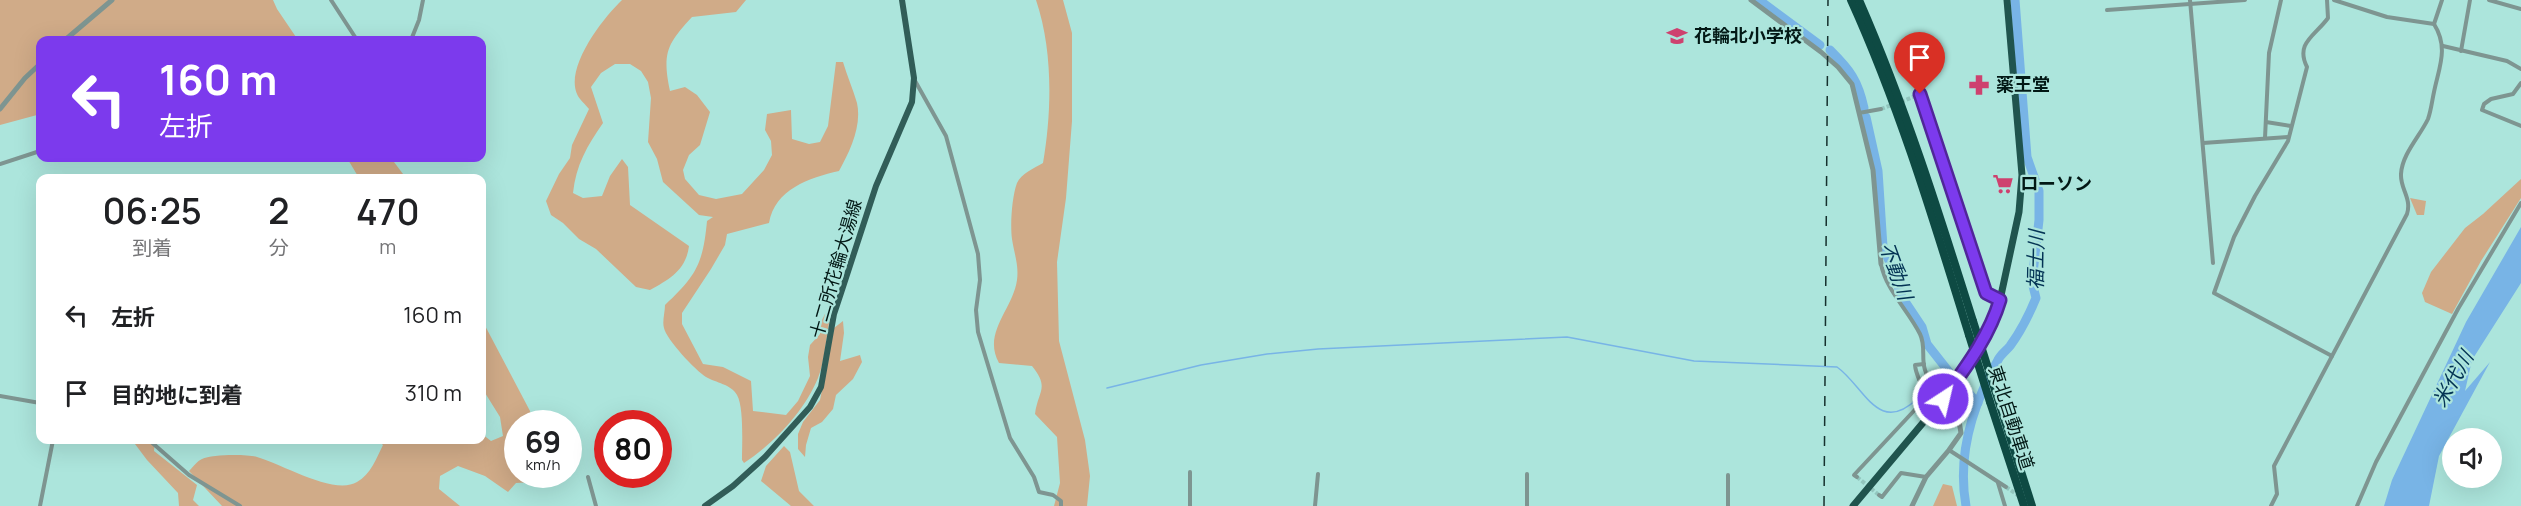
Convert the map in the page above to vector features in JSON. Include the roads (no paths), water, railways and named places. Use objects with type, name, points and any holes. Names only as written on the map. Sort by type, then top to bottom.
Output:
[{"type":"highway","name":"東北自動車道","points":[[1851,0],[1872,48],[1911,154],[2024,506]]},
{"type":"highway","name":"東北自動車道","points":[[1859,0],[1879,45],[1923,162],[2032,506]]},
{"type":"highway","points":[[1853,506],[1943,399],[1978,349],[1995,316],[2000,300],[2019,212],[2022,175],[2007,0]]},
{"type":"main road","name":"十二所花輪大湯線","points":[[705,506],[733,486],[765,457],[816,398],[821,387],[834,314],[876,186],[907,119],[912,102],[914,78],[902,0]]},
{"type":"street","points":[[70,36],[112,0]]},
{"type":"street","points":[[331,0],[354,36]]},
{"type":"street","points":[[413,36],[423,0]]},
{"type":"street","points":[[1751,0],[1821,52],[1846,75],[1856,95],[1873,170],[1883,273],[1921,335],[1924,364],[1930,382],[1959,421],[1961,433],[1926,477],[1912,506]]},
{"type":"street","points":[[2107,10],[2190,2],[2245,0]]},
{"type":"street","points":[[2265,138],[2269,53],[2282,0]]},
{"type":"street","points":[[2327,0],[2328,18],[2302,47],[2301,56],[2307,67],[2289,137],[2234,237],[2214,293],[2332,356]]},
{"type":"street","points":[[2334,0],[2387,17],[2434,24]]},
{"type":"street","points":[[2271,506],[2277,494],[2274,466],[2408,214],[2410,202],[2401,171],[2418,132],[2428,118],[2442,61],[2443,46],[2434,24],[2442,0]]},
{"type":"street","points":[[2461,51],[2470,0]]},
{"type":"street","points":[[2489,0],[2521,9]]},
{"type":"street","points":[[2190,2],[2213,262]]},
{"type":"street","points":[[2443,46],[2507,61],[2521,69]]},
{"type":"street","points":[[0,109],[36,68]]},
{"type":"street","points":[[914,78],[946,136],[963,192],[978,254],[980,280],[976,310],[978,332],[1010,438],[1034,477],[1039,492],[1053,495],[1061,501],[1061,506]]},
{"type":"street","points":[[2521,82],[2513,94],[2491,99],[2484,104],[2482,110],[2521,126]]},
{"type":"street","points":[[2014,84],[2026,83]]},
{"type":"street","points":[[1920,94],[1986,293],[2000,300]]},
{"type":"street","points":[[1859,113],[1881,110]]},
{"type":"street","points":[[2265,122],[2291,126]]},
{"type":"street","points":[[2203,143],[2289,137]]},
{"type":"street","points":[[0,164],[36,153]]},
{"type":"street","points":[[2357,506],[2376,462],[2453,317],[2521,203]]},
{"type":"street","points":[[1857,477],[1854,475],[1924,400],[1924,390],[1915,365],[1924,364]]},
{"type":"street","points":[[0,396],[36,402]]},
{"type":"street","points":[[40,506],[52,444]]},
{"type":"street","points":[[154,444],[189,475],[240,506]]},
{"type":"street","points":[[1949,450],[2006,487]]},
{"type":"street","points":[[1190,472],[1190,506]]},
{"type":"street","points":[[1879,495],[1882,497],[1901,473],[1926,477]]},
{"type":"street","points":[[1315,506],[1318,474]]},
{"type":"street","points":[[1527,474],[1527,506]]},
{"type":"street","points":[[1728,475],[1728,506]]},
{"type":"street","points":[[588,477],[596,506]]},
{"type":"street","points":[[1998,482],[2004,506]]},
{"type":"water","name":"米代川","points":[[2521,227],[2521,283],[2472,360],[2465,391],[2490,362],[2454,428],[2442,428],[2442,450],[2429,506],[2384,506],[2392,480],[2466,322]]},
{"type":"waterway","name":"不動川","points":[[1759,0],[1820,45]]},
{"type":"waterway","name":"福士川","points":[[1966,506],[1964,487],[1966,449],[1969,430],[1981,394],[1998,360],[2018,335],[2036,298],[2032,282],[2039,220],[2039,191],[2027,157],[2015,0]]},
{"type":"waterway","name":"不動川","points":[[1830,50],[1852,76],[1864,108]]},
{"type":"waterway","name":"不動川","points":[[1866,117],[1878,171],[1883,247],[1897,279],[1900,294],[1922,327],[1927,344],[1953,377]]},
{"type":"waterway","points":[[1107,388],[1201,365],[1267,354],[1318,349],[1567,337],[1694,361],[1837,367],[1873,404],[1882,410],[1892,412],[1903,409],[1917,399]]},
{"type":"waterway","name":"不動川","points":[[1960,384],[1978,403]]},
{"type":"tunnel","points":[[1901,102],[1920,94]]},
{"type":"tunnel","points":[[1881,109],[1894,104]]},
{"type":"tunnel","points":[[1857,477],[1879,495]]},
{"type":"tunnel","points":[[2006,487],[2031,504]]},
{"type":"railway","points":[[1824,506],[1828,0]]},
{"type":"place","name":"花輪北小学校","points":[[1677,36]]},
{"type":"place","name":"薬王堂","points":[[1979,85]]},
{"type":"place","name":"ローソン","points":[[2003,184]]}]
